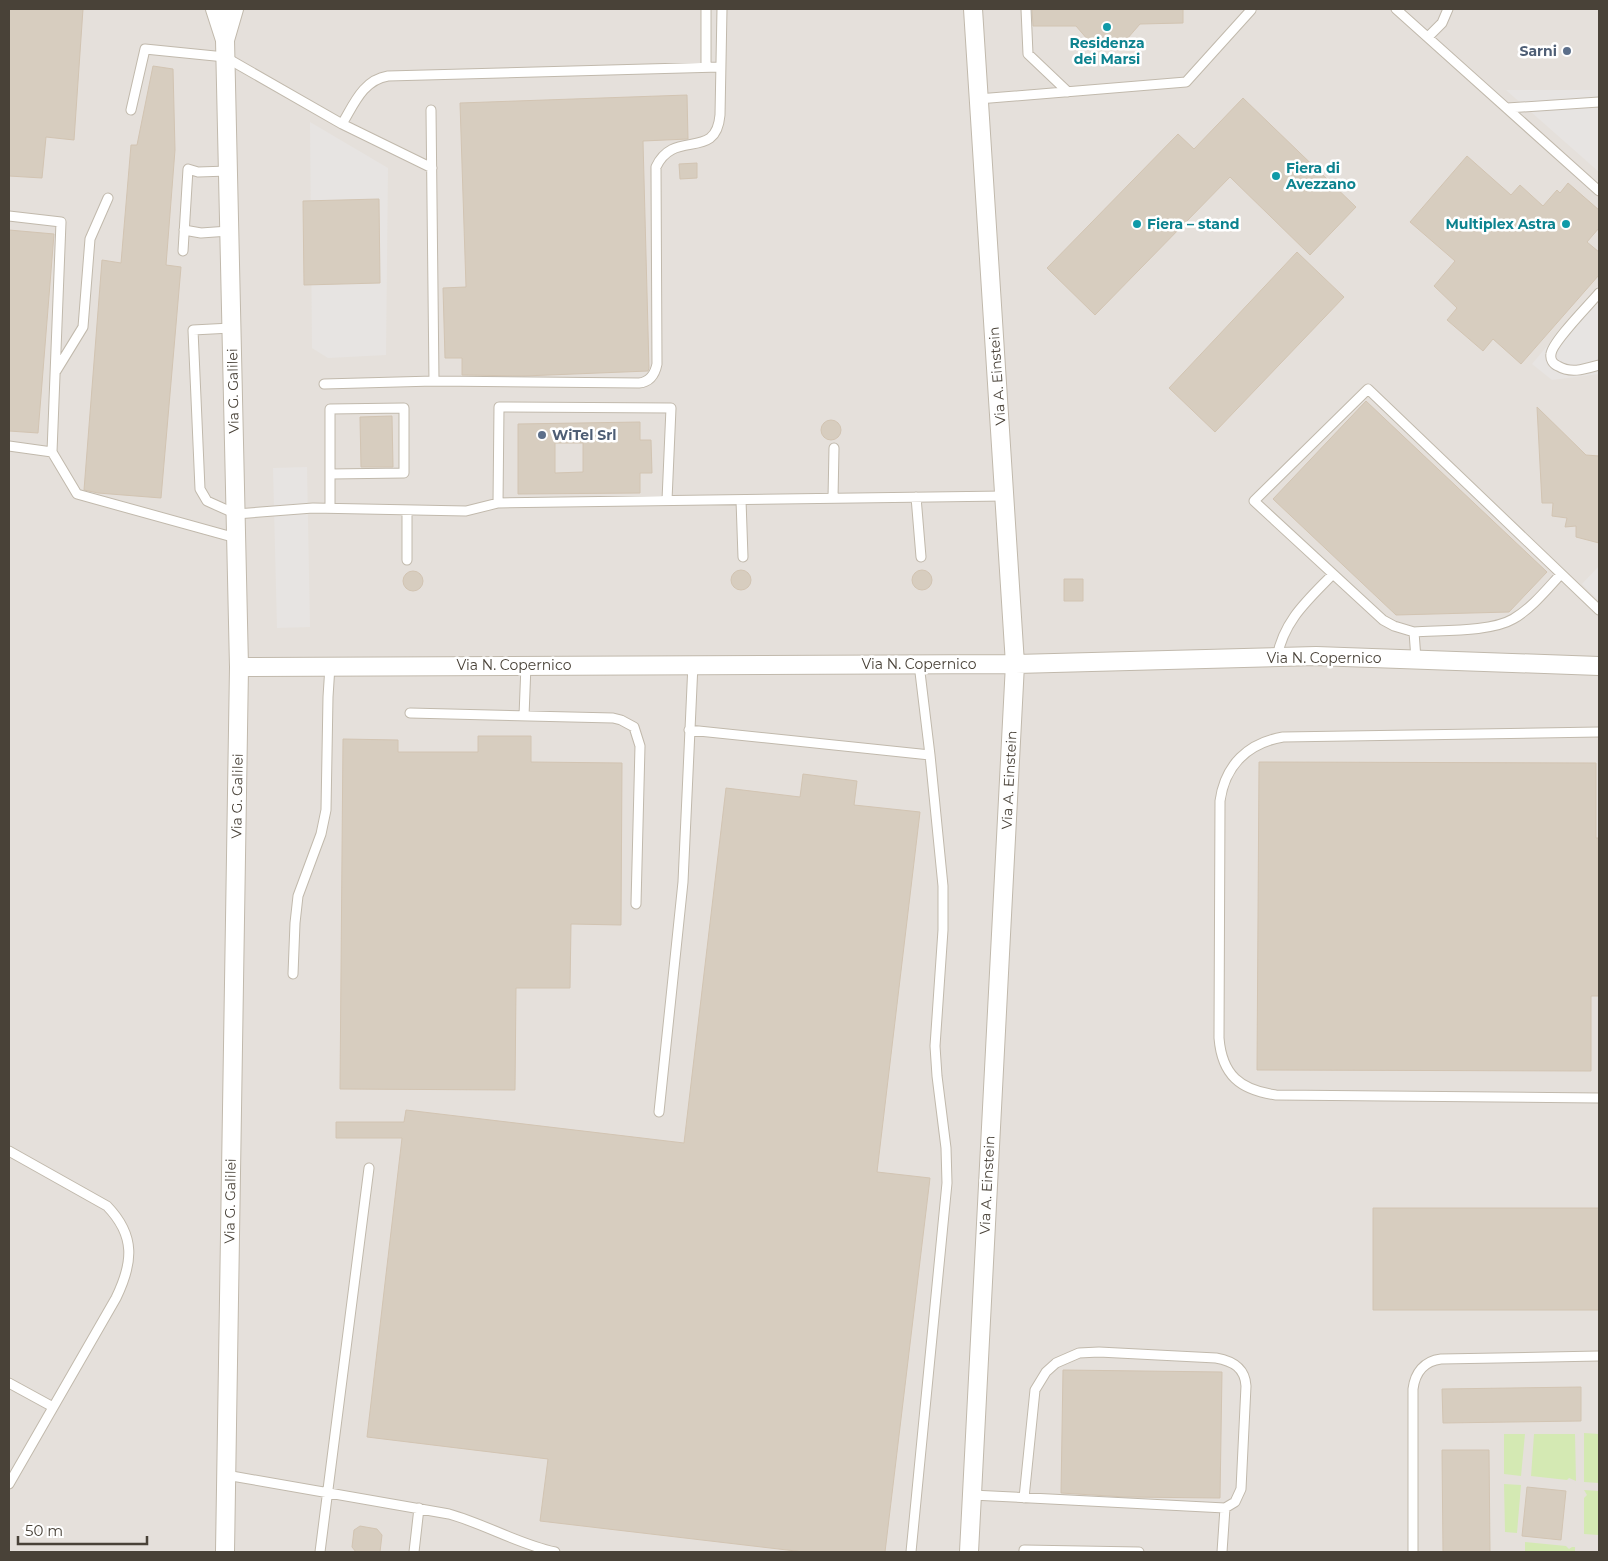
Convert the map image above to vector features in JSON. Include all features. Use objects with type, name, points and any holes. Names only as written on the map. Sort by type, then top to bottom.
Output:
[{"type":"street","name":"Via G. Galilei","points":[[215,9],[225,49],[239,667],[225,1552]]},
{"type":"street","name":"Via G. Galilei","points":[[225,49],[234,9]]},
{"type":"street","name":"Via A. Einstein","points":[[969,1552],[1015,664],[972,9]]},
{"type":"street","name":"Via N. Copernico","points":[[239,667],[1015,664],[1316,656],[1599,666]]},
{"type":"lane","points":[[706,9],[706,67]]},
{"type":"lane","points":[[324,384],[434,381],[639,383],[649,379],[657,364],[656,167],[659,160],[676,146],[703,143],[714,135],[720,122],[722,9]]},
{"type":"lane","points":[[1026,9],[1028,54],[1068,92]]},
{"type":"lane","points":[[978,99],[1186,82],[1250,9]]},
{"type":"lane","points":[[1396,9],[1599,191]]},
{"type":"lane","points":[[1428,37],[1442,24],[1448,9]]},
{"type":"lane","points":[[131,110],[145,49],[225,49],[342,124],[432,168]]},
{"type":"lane","points":[[342,124],[367,85],[373,80],[388,76],[720,67]]},
{"type":"lane","points":[[1507,108],[1599,102]]},
{"type":"lane","points":[[432,110],[434,381]]},
{"type":"lane","points":[[183,251],[188,169],[198,172],[228,171]]},
{"type":"lane","points":[[55,373],[83,327],[90,239],[108,198]]},
{"type":"lane","points":[[9,216],[61,222],[52,452],[77,494],[236,538]]},
{"type":"lane","points":[[184,230],[201,233],[229,232]]},
{"type":"lane","points":[[1599,293],[1557,341],[1551,353],[1551,359],[1554,364],[1567,370],[1580,370],[1599,365]]},
{"type":"lane","points":[[232,328],[193,330],[200,489],[207,501],[236,514],[313,508],[466,511],[498,503],[1005,496]]},
{"type":"lane","points":[[1561,574],[1530,606],[1512,620],[1482,628],[1414,632],[1394,626],[1383,620],[1254,501],[1368,389],[1599,610]]},
{"type":"lane","points":[[330,474],[404,473],[404,408],[330,409],[330,474],[330,508]]},
{"type":"lane","points":[[498,503],[499,408],[671,408],[667,500]]},
{"type":"lane","points":[[9,446],[52,452]]},
{"type":"lane","points":[[833,498],[834,448]]},
{"type":"lane","points":[[916,498],[921,557]]},
{"type":"lane","points":[[741,500],[743,557]]},
{"type":"lane","points":[[407,510],[407,560]]},
{"type":"lane","points":[[1277,657],[1283,634],[1292,620],[1302,606],[1333,574]]},
{"type":"lane","points":[[1414,632],[1416,659]]},
{"type":"lane","points":[[660,1112],[683,882],[693,664]]},
{"type":"lane","points":[[911,1552],[947,1183],[946,1148],[938,1083],[936,1046],[943,886],[919,664]]},
{"type":"lane","points":[[524,716],[526,665]]},
{"type":"lane","points":[[293,974],[298,896],[321,834],[326,810],[330,666]]},
{"type":"lane","points":[[410,713],[612,718],[634,727],[640,746],[636,904]]},
{"type":"lane","points":[[689,730],[930,755]]},
{"type":"lane","points":[[1599,732],[1284,737],[1261,743],[1243,755],[1222,786],[1220,801],[1219,1038],[1220,1052],[1229,1072],[1244,1085],[1264,1093],[1276,1095],[1599,1098]]},
{"type":"lane","points":[[9,1151],[107,1206],[122,1225],[129,1245],[128,1266],[121,1288],[9,1484]]},
{"type":"lane","points":[[320,1552],[368,1168]]},
{"type":"lane","points":[[972,1495],[1024,1498],[1225,1508],[1235,1502],[1241,1489],[1246,1379],[1239,1366],[1216,1358],[1099,1352],[1079,1354],[1056,1362],[1038,1384],[1034,1397],[1024,1498]]},
{"type":"lane","points":[[1414,1552],[1413,1389],[1416,1377],[1422,1368],[1430,1362],[1441,1359],[1599,1356]]},
{"type":"lane","points":[[9,1382],[53,1407]]},
{"type":"lane","points":[[226,1474],[449,1514],[476,1522],[523,1542],[555,1552]]},
{"type":"lane","points":[[414,1552],[419,1508]]},
{"type":"lane","points":[[1222,1552],[1225,1508]]},
{"type":"lane","points":[[523,1542],[523,1552]]},
{"type":"lane","points":[[1024,1552],[1024,1550],[1139,1552]]},
{"type":"shaded area","points":[[9,9],[1599,9],[1599,1552],[9,1552]]},
{"type":"shaded area","points":[[1506,90],[1599,90],[1599,172]]},
{"type":"shaded area","points":[[310,122],[388,168],[386,355],[328,358],[312,348]]},
{"type":"shaded area","points":[[1599,284],[1599,374],[1552,380],[1532,364]]},
{"type":"shaded area","points":[[307,467],[310,627],[277,628],[273,468]]},
{"type":"shaded area","points":[[1599,566],[1599,601],[1582,584]]},
{"type":"green space","points":[[1584,1433],[1599,1434],[1599,1483],[1584,1482]]},
{"type":"green space","points":[[1504,1434],[1525,1434],[1521,1476],[1504,1474]]},
{"type":"green space","points":[[1534,1434],[1575,1434],[1576,1481],[1569,1478],[1567,1480],[1531,1476]]},
{"type":"green space","points":[[1504,1484],[1521,1485],[1517,1533],[1505,1532]]},
{"type":"green space","points":[[1584,1490],[1599,1491],[1599,1535],[1584,1534],[1584,1498],[1587,1495]]},
{"type":"green space","points":[[1525,1542],[1566,1546],[1569,1549],[1575,1547],[1575,1552],[1525,1552]]},
{"type":"building","points":[[9,9],[83,9],[74,140],[46,137],[42,178],[9,176]]},
{"type":"building","name":"Residenza dei Marsi","points":[[1032,9],[1183,9],[1183,23],[1140,24],[1120,47],[1094,47],[1076,26],[1033,26]]},
{"type":"building","points":[[153,66],[173,69],[175,150],[166,265],[181,267],[161,498],[98,493],[84,490],[102,260],[121,263],[131,145],[137,145]]},
{"type":"building","points":[[687,95],[688,139],[643,141],[648,371],[524,376],[462,375],[462,358],[445,358],[443,288],[466,287],[460,103]]},
{"type":"building","points":[[1243,98],[1356,207],[1310,255],[1230,177],[1095,315],[1047,268],[1178,134],[1194,149]]},
{"type":"building","points":[[1467,156],[1511,195],[1520,185],[1543,206],[1557,190],[1560,193],[1568,183],[1599,210],[1599,228],[1587,242],[1599,252],[1599,275],[1521,364],[1493,339],[1483,351],[1447,320],[1457,308],[1434,286],[1455,261],[1410,222]]},
{"type":"building","points":[[697,163],[697,178],[680,179],[679,164]]},
{"type":"building","points":[[379,199],[380,283],[304,285],[303,201]]},
{"type":"building","points":[[9,230],[54,234],[38,433],[9,431]]},
{"type":"building","points":[[1297,252],[1344,297],[1215,432],[1169,388]]},
{"type":"building","points":[[1366,401],[1547,572],[1509,612],[1396,615],[1273,499]]},
{"type":"building","points":[[1537,407],[1586,455],[1599,456],[1599,543],[1576,537],[1576,526],[1565,527],[1567,518],[1552,516],[1553,503],[1542,503]]},
{"type":"building","points":[[392,416],[393,467],[361,467],[360,417]]},
{"type":"building","points":[[831,420],[838,423],[841,430],[838,437],[831,440],[824,437],[821,430],[824,423]]},
{"type":"building","points":[[640,422],[640,440],[651,440],[652,473],[640,473],[640,493],[518,494],[518,424]],"holes":[[[555,443],[583,443],[583,472],[555,473]]]},
{"type":"building","points":[[741,570],[748,573],[751,580],[748,587],[741,590],[734,587],[731,580],[734,573]]},
{"type":"building","points":[[922,570],[929,573],[932,580],[929,587],[922,590],[915,587],[912,580],[915,573]]},
{"type":"building","points":[[413,571],[420,574],[423,581],[420,588],[413,591],[406,588],[403,581],[406,574]]},
{"type":"building","points":[[1064,579],[1083,579],[1083,601],[1064,601]]},
{"type":"building","points":[[478,736],[531,736],[531,762],[622,763],[621,925],[571,924],[570,988],[516,988],[515,1090],[340,1089],[343,739],[398,740],[398,752],[478,752]]},
{"type":"building","points":[[1259,762],[1596,763],[1596,838],[1599,838],[1599,996],[1591,996],[1591,1071],[1257,1070]]},
{"type":"building","points":[[803,774],[857,781],[854,805],[920,812],[877,1172],[930,1178],[885,1552],[804,1552],[540,1521],[548,1459],[367,1437],[402,1138],[336,1138],[336,1122],[404,1122],[406,1110],[684,1143],[726,788],[800,797]]},
{"type":"building","points":[[1373,1208],[1599,1208],[1599,1310],[1373,1310]]},
{"type":"building","points":[[1063,1370],[1222,1372],[1220,1498],[1125,1497],[1061,1493]]},
{"type":"building","points":[[1581,1387],[1581,1421],[1443,1423],[1442,1389]]},
{"type":"building","points":[[1442,1450],[1489,1450],[1490,1552],[1443,1552]]},
{"type":"building","points":[[1527,1487],[1566,1491],[1561,1540],[1522,1536]]},
{"type":"building","points":[[360,1526],[377,1529],[382,1535],[380,1552],[356,1552],[352,1547],[354,1530]]},
{"type":"place","name":"Residenza dei Marsi","points":[[1107,27]]},
{"type":"place","name":"Sarni","points":[[1567,51]]},
{"type":"place","name":"Fiera di Avezzano","points":[[1276,176]]},
{"type":"place","name":"Fiera – stand","points":[[1137,224]]},
{"type":"place","name":"Multiplex Astra","points":[[1566,224]]},
{"type":"place","name":"WiTel Srl","points":[[542,435]]}]
